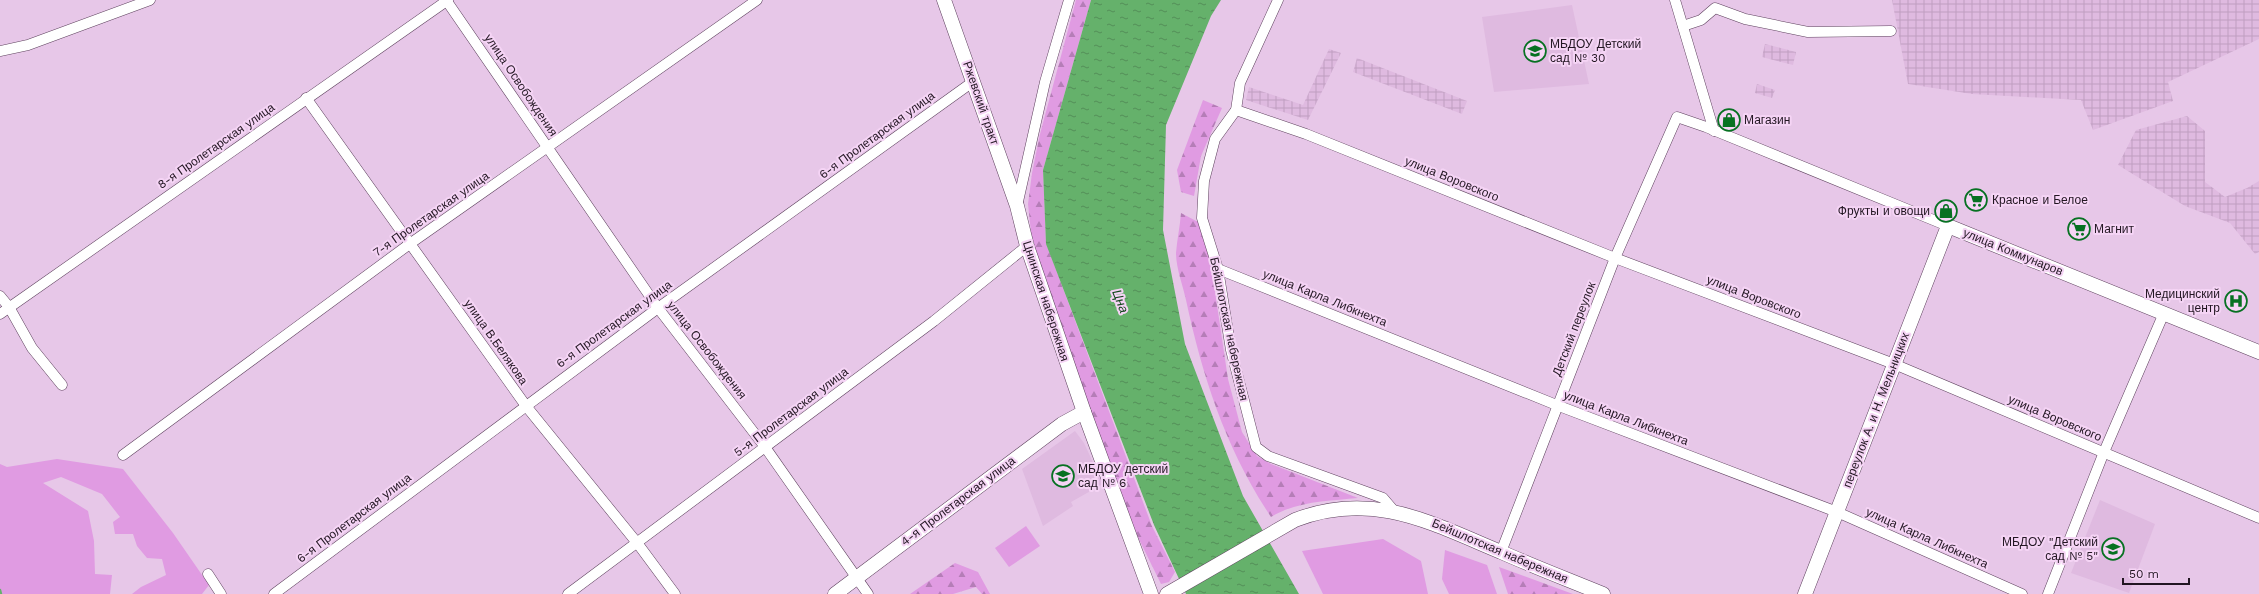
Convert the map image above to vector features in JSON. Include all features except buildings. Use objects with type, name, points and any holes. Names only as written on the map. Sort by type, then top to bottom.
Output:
[{"type":"street","points":[[0,51],[28,45],[150,0]]},
{"type":"street","name":"улица Освобождения","points":[[447,0],[658,308],[765,447],[868,594]]},
{"type":"street","name":"8-я Пролетарская улица","points":[[0,314],[447,0]]},
{"type":"street","name":"7-я Пролетарская улица","points":[[124,455],[411,244],[757,0]]},
{"type":"street","name":"Ржевский тракт","points":[[944,0],[974,81],[1017,206]]},
{"type":"street","name":"Цнинская набережная","points":[[1069,0],[1046,82],[1017,206],[1027,246],[1084,412],[1151,594]]},
{"type":"street","name":"Бейшлотская набережная","points":[[1278,0],[1240,83],[1236,110],[1215,139],[1204,181],[1202,218],[1218,269],[1231,350],[1256,447],[1268,456],[1383,498],[1395,512]]},
{"type":"street","points":[[1675,0],[1714,131]]},
{"type":"street","points":[[1683,26],[1701,20],[1715,8],[1745,19],[1808,32],[1891,31]]},
{"type":"street","name":"6-я Пролетарская улица","points":[[274,594],[658,308],[974,81]]},
{"type":"street","name":"улица В.Белякова","points":[[306,98],[526,406],[638,544],[675,594]]},
{"type":"street","name":"улица Воровского","points":[[1236,110],[1306,134],[1615,258],[1894,364],[2259,518]]},
{"type":"street","name":"улица Коммунаров","points":[[1677,117],[2259,352]]},
{"type":"street","name":"Детский переулок","points":[[1501,552],[1559,406],[1615,258],[1677,117]]},
{"type":"street","name":"переулок А. и Н. Мельницких","points":[[1805,594],[1948,226]]},
{"type":"street","name":"5-я Пролетарская улица","points":[[568,594],[638,544],[934,321],[1027,246]]},
{"type":"street","name":"улица Карла Либкнехта","points":[[1218,269],[1559,406],[1837,512],[2022,594]]},
{"type":"street","points":[[0,296],[9,307],[32,348],[62,385]]},
{"type":"street","points":[[2048,594],[2104,452],[2164,313]]},
{"type":"street","name":"4-я Пролетарская улица","points":[[835,594],[1062,424],[1084,412]]},
{"type":"street","name":"Бейшлотская набережная","points":[[1171,591],[1277,529],[1318,511],[1355,508],[1395,512],[1434,523],[1603,594]]},
{"type":"street","points":[[208,574],[222,594]]},
{"type":"shaded area","points":[[1892,0],[2259,0],[2259,39],[2168,82],[2173,101],[2093,130],[2081,100],[1972,94],[1908,84]]},
{"type":"shaded area","name":"МБДОУ Детский сад № 30","points":[[1572,5],[1589,84],[1494,92],[1482,17]]},
{"type":"shaded area","points":[[1765,44],[1796,52],[1793,65],[1762,57]]},
{"type":"shaded area","points":[[1329,49],[1341,53],[1308,120],[1246,100],[1249,87],[1303,105]]},
{"type":"shaded area","points":[[1357,58],[1467,101],[1462,114],[1353,72]]},
{"type":"shaded area","points":[[1757,84],[1775,90],[1772,98],[1755,93]]},
{"type":"shaded area","points":[[2187,116],[2205,131],[2205,182],[2225,197],[2247,188],[2259,181],[2259,252],[2255,254],[2230,223],[2185,206],[2118,165],[2136,130]]},
{"type":"shaded area","name":"МБДОУ детский сад № 6","points":[[1075,431],[1084,443],[1103,484],[1071,502],[1073,506],[1043,526],[1022,469]]},
{"type":"shaded area","name":"МБДОУ \"Детский сад № 5\"","points":[[2100,500],[2155,524],[2129,593],[2071,573]]},
{"type":"green space","points":[[1076,0],[1091,0],[1043,170],[1046,243],[1152,526],[1175,572],[1169,582],[1161,584],[1131,523],[1083,391],[1067,340],[1058,322],[1032,242],[1028,204],[1032,173],[1040,134]]},
{"type":"green space","points":[[1203,100],[1222,108],[1201,156],[1194,196],[1181,192],[1177,170]]},
{"type":"green space","points":[[1181,213],[1200,223],[1210,258],[1228,379],[1242,432],[1257,456],[1271,464],[1358,498],[1302,505],[1271,517],[1241,466],[1218,413],[1200,358],[1176,259]]},
{"type":"green space","points":[[57,459],[123,469],[173,533],[209,585],[202,594],[132,594],[141,587],[166,575],[162,559],[147,558],[137,546],[133,534],[115,534],[113,522],[120,517],[102,494],[61,477],[43,483],[88,511],[94,541],[95,574],[112,575],[110,594],[0,594],[0,464],[7,467]]},
{"type":"green space","points":[[1026,526],[1040,546],[1009,567],[995,548]]},
{"type":"green space","points":[[1383,539],[1421,561],[1428,594],[1323,594],[1302,551]]},
{"type":"green space","points":[[1445,550],[1487,565],[1497,594],[1449,594],[1442,579]]},
{"type":"green space","points":[[955,563],[978,572],[990,594],[982,594],[976,587],[953,594],[910,594]]},
{"type":"green space","points":[[1499,567],[1573,594],[1508,594]]},
{"type":"water","name":"Цна","points":[[1091,0],[1221,0],[1211,16],[1166,125],[1163,230],[1185,344],[1243,496],[1299,594],[1186,594],[1154,525],[1046,244],[1043,170]]},
{"type":"waterway","points":[[0,590],[1,594]]},
{"type":"place","name":"МБДОУ Детский сад № 30","points":[[1535,51]]},
{"type":"place","name":"Магазин","points":[[1729,120]]},
{"type":"place","name":"Красное и Белое","points":[[1976,200]]},
{"type":"place","name":"Фрукты и овощи","points":[[1946,211]]},
{"type":"place","name":"Магнит","points":[[2079,229]]},
{"type":"place","name":"Медицинский центр","points":[[2236,301]]},
{"type":"place","name":"МБДОУ детский сад № 6","points":[[1063,476]]},
{"type":"place","name":"МБДОУ \"Детский сад № 5\"","points":[[2113,549]]}]
